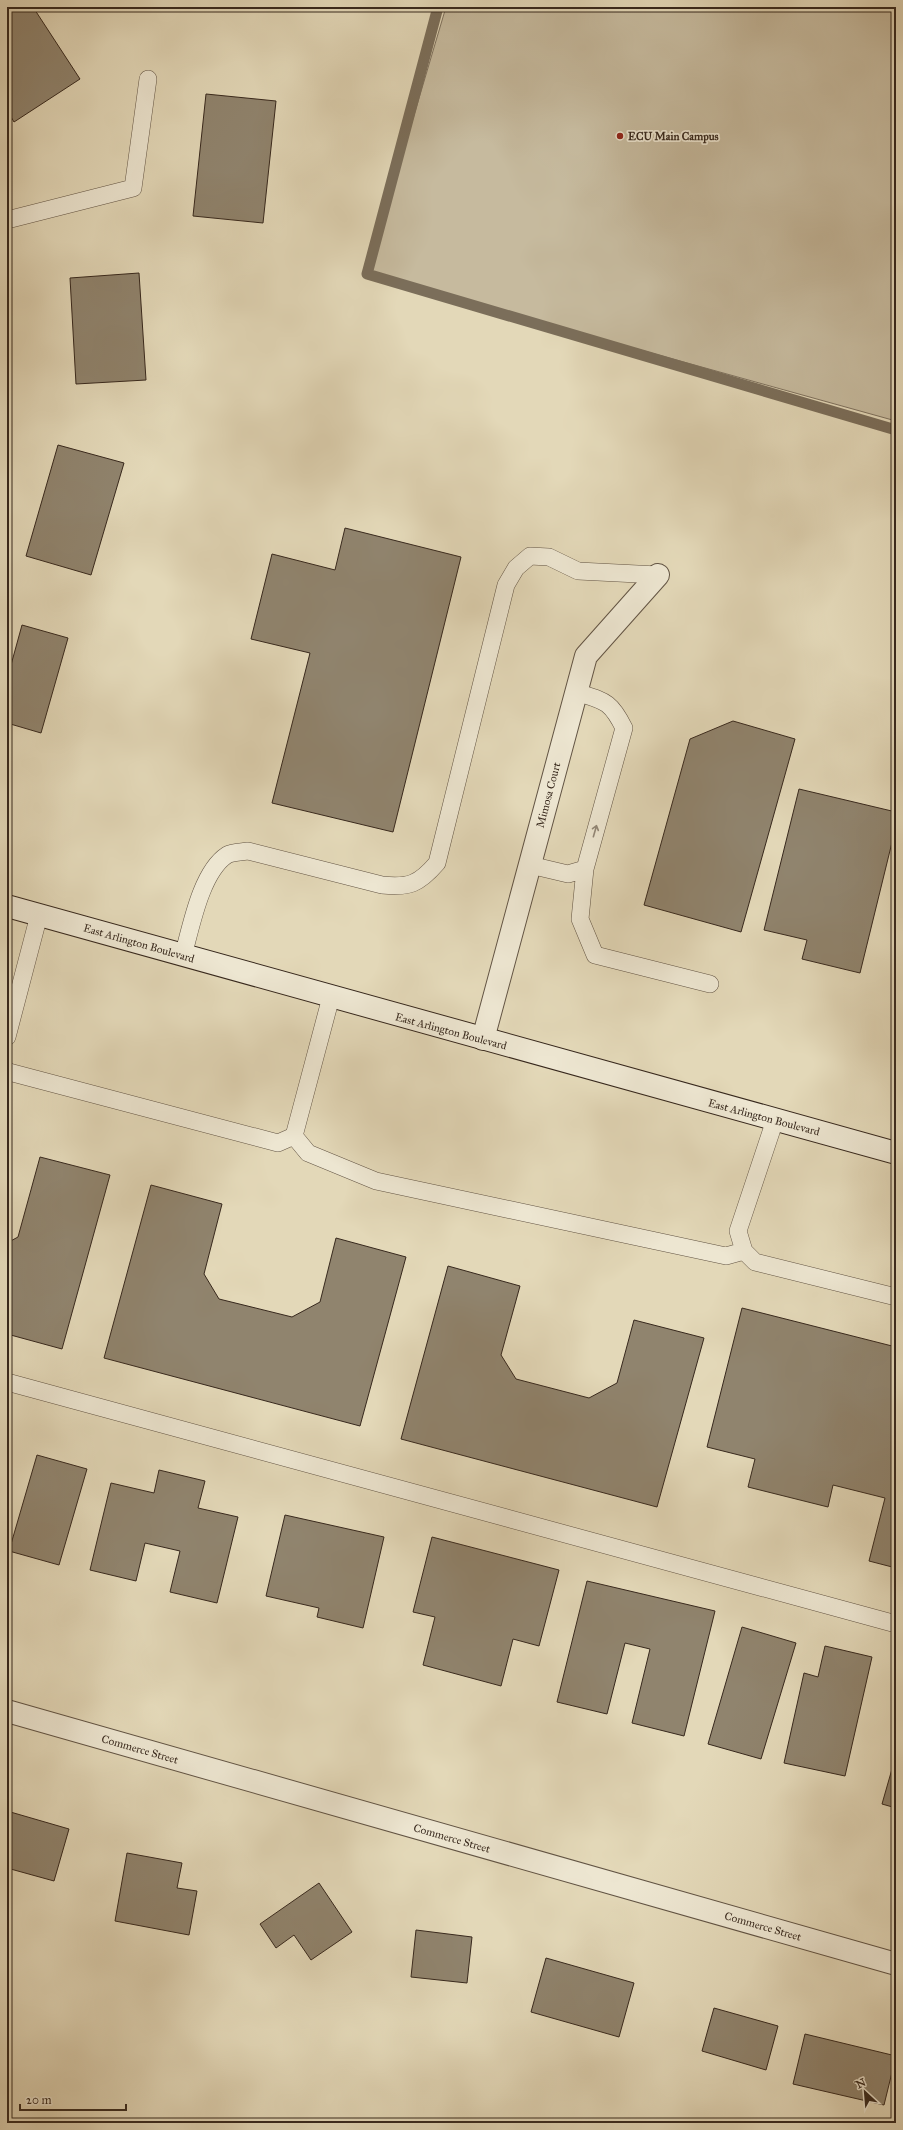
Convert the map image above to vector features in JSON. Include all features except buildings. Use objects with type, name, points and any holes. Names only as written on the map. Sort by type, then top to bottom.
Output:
[{"type":"street","name":"Mimosa Court","points":[[483,1039],[586,656],[658,575]]},
{"type":"street","name":"East Arlington Boulevard","points":[[7,906],[896,1153]]},
{"type":"street","name":"Commerce Street","points":[[7,1711],[896,1964]]},
{"type":"lane","points":[[10,214],[133,188],[148,79]]},
{"type":"lane","points":[[183,956],[200,897],[212,869],[228,854],[248,851],[382,885],[402,887],[424,877],[437,863],[506,585],[516,568],[530,556],[549,557],[578,571],[658,575]]},
{"type":"lane","points":[[576,692],[603,700],[615,710],[624,728],[584,868],[580,919],[595,954],[710,984]]},
{"type":"lane","points":[[530,864],[568,874],[584,868]]},
{"type":"lane","points":[[7,1037],[39,915]]},
{"type":"lane","points":[[294,1136],[331,997]]},
{"type":"lane","points":[[7,1070],[9,1072],[278,1143],[294,1136]]},
{"type":"lane","points":[[775,1120],[738,1231],[744,1251],[755,1262],[896,1297]]},
{"type":"lane","points":[[294,1136],[308,1153],[376,1181],[726,1256],[744,1251]]},
{"type":"lane","points":[[7,1382],[896,1624]]},
{"type":"shaded area","name":"ECU Main Campus","points":[[446,7],[896,7],[896,421],[367,274]]},
{"type":"waterway","points":[[438,7],[367,274],[896,430]]},
{"type":"place","name":"ECU Main Campus","points":[[620,136]]}]
